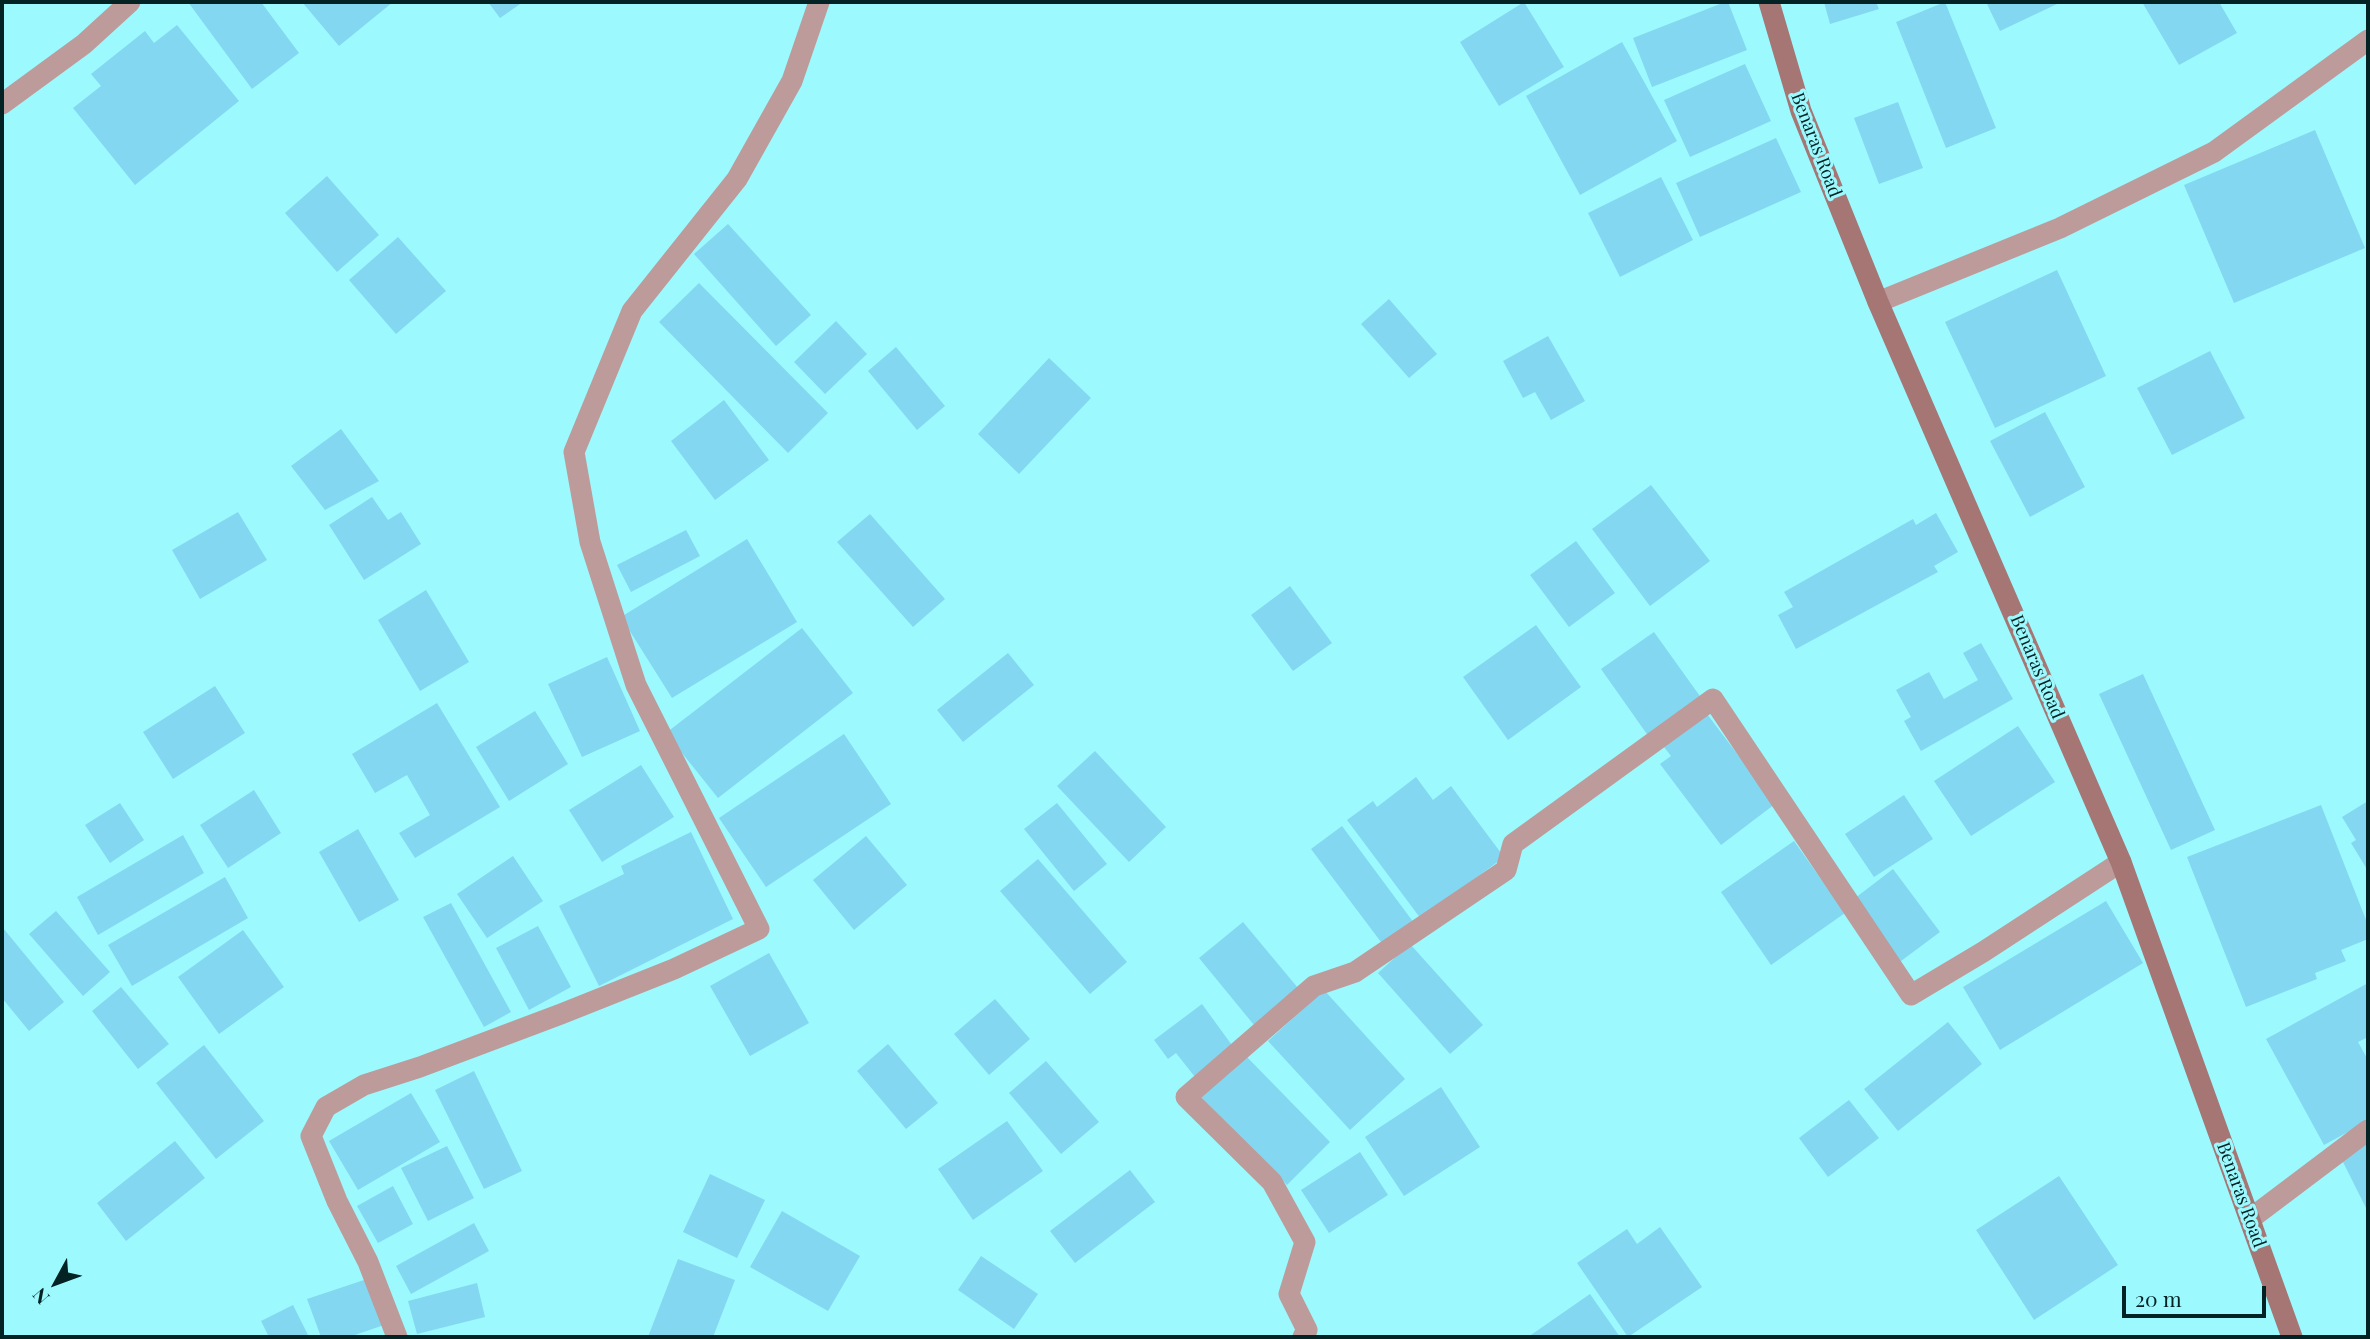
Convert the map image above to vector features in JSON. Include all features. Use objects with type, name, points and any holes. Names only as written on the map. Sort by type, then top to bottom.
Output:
[{"type":"main road","name":"Benaras Road","points":[[1769,2],[1801,111],[1878,302],[2121,862],[2292,1337]]},
{"type":"street","points":[[2,104],[84,44],[130,2]]},
{"type":"street","points":[[397,1337],[368,1262],[337,1202],[312,1136],[326,1107],[364,1084],[420,1067],[561,1014],[674,969],[759,929],[636,685],[590,542],[574,452],[632,311],[737,179],[792,81],[819,2]]},
{"type":"street","points":[[1878,302],[2060,228],[2214,152],[2368,40]]},
{"type":"street","points":[[1303,1337],[1307,1330],[1289,1294],[1305,1242],[1272,1182],[1186,1097],[1314,986],[1355,972],[1506,870],[1513,844],[1713,699],[1911,995],[1983,952],[2121,862]]},
{"type":"street","points":[[2250,1219],[2368,1130]]},
{"type":"building","points":[[188,2],[261,2],[299,53],[252,89]]},
{"type":"building","points":[[302,2],[393,2],[339,46]]},
{"type":"building","points":[[488,2],[523,2],[500,18]]},
{"type":"building","points":[[1524,2],[1564,67],[1499,106],[1460,42]]},
{"type":"building","points":[[1728,2],[1747,50],[1652,87],[1633,38]]},
{"type":"building","points":[[1824,2],[1876,2],[1879,9],[1830,24]]},
{"type":"building","points":[[1945,2],[1996,128],[1946,148],[1896,22]]},
{"type":"building","points":[[1986,2],[2055,2],[2057,4],[2000,31]]},
{"type":"building","points":[[2142,2],[2219,2],[2237,33],[2179,65]]},
{"type":"building","points":[[177,25],[239,101],[135,185],[73,108],[101,86],[91,74],[145,31],[154,43]]},
{"type":"building","points":[[1622,42],[1677,141],[1580,195],[1526,96]]},
{"type":"building","points":[[1745,64],[1771,121],[1690,157],[1664,100]]},
{"type":"building","points":[[1898,102],[1923,168],[1879,184],[1854,118]]},
{"type":"building","points":[[2315,130],[2365,248],[2234,303],[2184,185]]},
{"type":"building","points":[[1776,138],[1801,192],[1700,237],[1676,183]]},
{"type":"building","points":[[327,176],[379,235],[337,272],[285,213]]},
{"type":"building","points":[[1661,177],[1693,240],[1620,277],[1588,213]]},
{"type":"building","points":[[728,224],[811,315],[776,346],[694,254]]},
{"type":"building","points":[[398,237],[446,291],[396,334],[349,280]]},
{"type":"building","points":[[2057,270],[2106,376],[1995,428],[1945,322]]},
{"type":"building","points":[[699,283],[828,413],[788,453],[659,322]]},
{"type":"building","points":[[1389,299],[1437,354],[1409,378],[1361,324]]},
{"type":"building","points":[[836,321],[867,354],[825,394],[794,362]]},
{"type":"building","points":[[1548,336],[1585,401],[1551,420],[1535,392],[1523,398],[1503,361]]},
{"type":"building","points":[[896,347],[945,406],[917,430],[868,371]]},
{"type":"building","points":[[2210,351],[2245,418],[2172,455],[2137,388]]},
{"type":"building","points":[[1049,358],[1091,398],[1019,474],[978,434]]},
{"type":"building","points":[[724,400],[769,460],[715,500],[671,441]]},
{"type":"building","points":[[2045,412],[2085,487],[2030,517],[1990,441]]},
{"type":"building","points":[[341,429],[379,481],[325,510],[291,466]]},
{"type":"building","points":[[1651,485],[1710,561],[1650,606],[1592,529]]},
{"type":"building","points":[[372,497],[388,520],[401,512],[421,544],[364,580],[329,525]]},
{"type":"building","points":[[238,512],[267,560],[200,599],[172,550]]},
{"type":"building","points":[[1936,513],[1958,552],[1934,566],[1938,572],[1796,649],[1778,615],[1793,607],[1784,592],[1913,519],[1916,525]]},
{"type":"building","points":[[870,514],[945,599],[913,627],[837,542]]},
{"type":"building","points":[[686,530],[700,556],[631,592],[617,565]]},
{"type":"building","points":[[747,539],[797,622],[672,698],[621,617]]},
{"type":"building","points":[[1576,541],[1615,593],[1569,627],[1530,575]]},
{"type":"building","points":[[1290,586],[1332,643],[1293,671],[1251,615]]},
{"type":"building","points":[[426,590],[469,662],[420,691],[378,620]]},
{"type":"building","points":[[1536,625],[1581,687],[1508,740],[1463,677]]},
{"type":"building","points":[[802,628],[853,693],[718,798],[666,733]]},
{"type":"building","points":[[1654,632],[1702,699],[1649,737],[1601,669]]},
{"type":"building","points":[[1981,643],[2013,699],[1921,751],[1904,721],[1911,717],[1896,690],[1929,672],[1944,699],[1978,680],[1963,653]]},
{"type":"building","points":[[1008,653],[1034,685],[963,742],[937,710]]},
{"type":"building","points":[[607,657],[640,731],[582,757],[548,684]]},
{"type":"building","points":[[2143,674],[2215,830],[2171,850],[2099,694]]},
{"type":"building","points":[[215,686],[245,733],[173,779],[143,732]]},
{"type":"building","points":[[437,703],[500,807],[415,858],[399,833],[430,815],[407,775],[375,793],[352,754]]},
{"type":"building","points":[[1704,710],[1775,804],[1721,845],[1660,764],[1671,756],[1661,743]]},
{"type":"building","points":[[535,711],[568,764],[509,801],[476,747]]},
{"type":"building","points":[[2018,726],[2055,782],[1971,836],[1934,781]]},
{"type":"building","points":[[844,734],[891,804],[766,887],[719,818]]},
{"type":"building","points":[[1095,751],[1166,827],[1129,862],[1057,786]]},
{"type":"building","points":[[641,765],[674,817],[602,862],[569,810]]},
{"type":"building","points":[[1416,777],[1433,800],[1451,786],[1504,857],[1421,919],[1347,820],[1373,801],[1377,807]]},
{"type":"building","points":[[254,790],[281,833],[228,868],[200,825]]},
{"type":"building","points":[[1904,795],[1933,839],[1874,877],[1845,834]]},
{"type":"building","points":[[2368,801],[2368,871],[2351,843],[2356,840],[2342,817]]},
{"type":"building","points":[[120,803],[144,840],[110,863],[85,825]]},
{"type":"building","points":[[1057,803],[1107,864],[1074,891],[1024,829]]},
{"type":"building","points":[[2321,805],[2368,925],[2368,939],[2341,950],[2346,961],[2315,973],[2317,979],[2246,1007],[2187,857]]},
{"type":"building","points":[[1342,826],[1414,923],[1384,946],[1311,849]]},
{"type":"building","points":[[358,829],[399,900],[359,922],[319,852]]},
{"type":"building","points":[[691,832],[733,919],[599,986],[559,906],[624,874],[621,866]]},
{"type":"building","points":[[183,835],[204,873],[98,935],[77,897]]},
{"type":"building","points":[[866,836],[907,885],[854,930],[813,880]]},
{"type":"building","points":[[1794,841],[1845,913],[1771,965],[1721,892]]},
{"type":"building","points":[[513,856],[543,901],[487,938],[457,894]]},
{"type":"building","points":[[1038,859],[1127,962],[1090,994],[1000,891]]},
{"type":"building","points":[[1893,869],[1940,932],[1897,964],[1850,902]]},
{"type":"building","points":[[225,877],[248,918],[132,986],[108,945]]},
{"type":"building","points":[[2106,901],[2143,963],[2000,1050],[1963,987]]},
{"type":"building","points":[[451,903],[511,1012],[484,1027],[423,917]]},
{"type":"building","points":[[56,911],[110,972],[83,996],[29,934]]},
{"type":"building","points":[[1243,922],[1298,988],[1254,1025],[1199,958]]},
{"type":"building","points":[[538,926],[571,987],[529,1010],[496,948]]},
{"type":"building","points":[[3,928],[64,1002],[29,1031],[2,998]]},
{"type":"building","points":[[243,930],[284,987],[219,1034],[178,977]]},
{"type":"building","points":[[1410,944],[1483,1025],[1450,1054],[1378,973]]},
{"type":"building","points":[[769,953],[809,1023],[750,1056],[710,986]]},
{"type":"building","points":[[2368,983],[2368,1037],[2358,1042],[2368,1060],[2368,1121],[2324,1145],[2266,1039]]},
{"type":"building","points":[[121,987],[169,1044],[138,1069],[92,1011]]},
{"type":"building","points":[[1324,990],[1405,1079],[1350,1130],[1268,1041]]},
{"type":"building","points":[[995,999],[1030,1039],[989,1075],[954,1034]]},
{"type":"building","points":[[1202,1004],[1234,1048],[1195,1077],[1176,1053],[1168,1059],[1154,1040]]},
{"type":"building","points":[[1948,1022],[1982,1064],[1898,1131],[1864,1089]]},
{"type":"building","points":[[888,1044],[938,1103],[906,1129],[857,1071]]},
{"type":"building","points":[[204,1045],[264,1121],[216,1159],[156,1083]]},
{"type":"building","points":[[1244,1054],[1330,1142],[1287,1185],[1201,1097]]},
{"type":"building","points":[[1046,1061],[1099,1122],[1061,1154],[1009,1093]]},
{"type":"building","points":[[474,1071],[522,1171],[484,1189],[435,1090]]},
{"type":"building","points":[[1441,1087],[1480,1147],[1404,1196],[1365,1137]]},
{"type":"building","points":[[411,1093],[440,1142],[358,1190],[329,1141]]},
{"type":"building","points":[[1849,1100],[1879,1138],[1828,1177],[1799,1138]]},
{"type":"building","points":[[1007,1121],[1043,1171],[973,1220],[938,1169]]},
{"type":"building","points":[[2368,1139],[2368,1212],[2339,1154]]},
{"type":"building","points":[[175,1141],[205,1178],[126,1241],[97,1203]]},
{"type":"building","points":[[447,1146],[474,1198],[428,1221],[401,1168]]},
{"type":"building","points":[[1360,1152],[1388,1195],[1329,1233],[1301,1190]]},
{"type":"building","points":[[1130,1170],[1155,1202],[1075,1263],[1050,1231]]},
{"type":"building","points":[[710,1174],[765,1200],[737,1258],[683,1232]]},
{"type":"building","points":[[2059,1176],[2118,1265],[2034,1320],[1976,1230]]},
{"type":"building","points":[[393,1186],[413,1224],[378,1243],[357,1206]]},
{"type":"building","points":[[782,1211],[860,1256],[828,1311],[750,1267]]},
{"type":"building","points":[[474,1223],[489,1251],[411,1294],[396,1266]]},
{"type":"building","points":[[1660,1227],[1702,1287],[1628,1337],[1577,1263],[1627,1229],[1637,1244]]},
{"type":"building","points":[[981,1256],[1038,1294],[1014,1329],[958,1290]]},
{"type":"building","points":[[678,1259],[735,1280],[713,1337],[648,1337]]},
{"type":"building","points":[[367,1279],[384,1325],[349,1337],[321,1337],[307,1299]]},
{"type":"building","points":[[477,1283],[485,1317],[417,1334],[408,1301]]},
{"type":"building","points":[[1590,1294],[1620,1337],[1528,1337]]},
{"type":"building","points":[[293,1305],[309,1337],[269,1337],[261,1321]]}]
